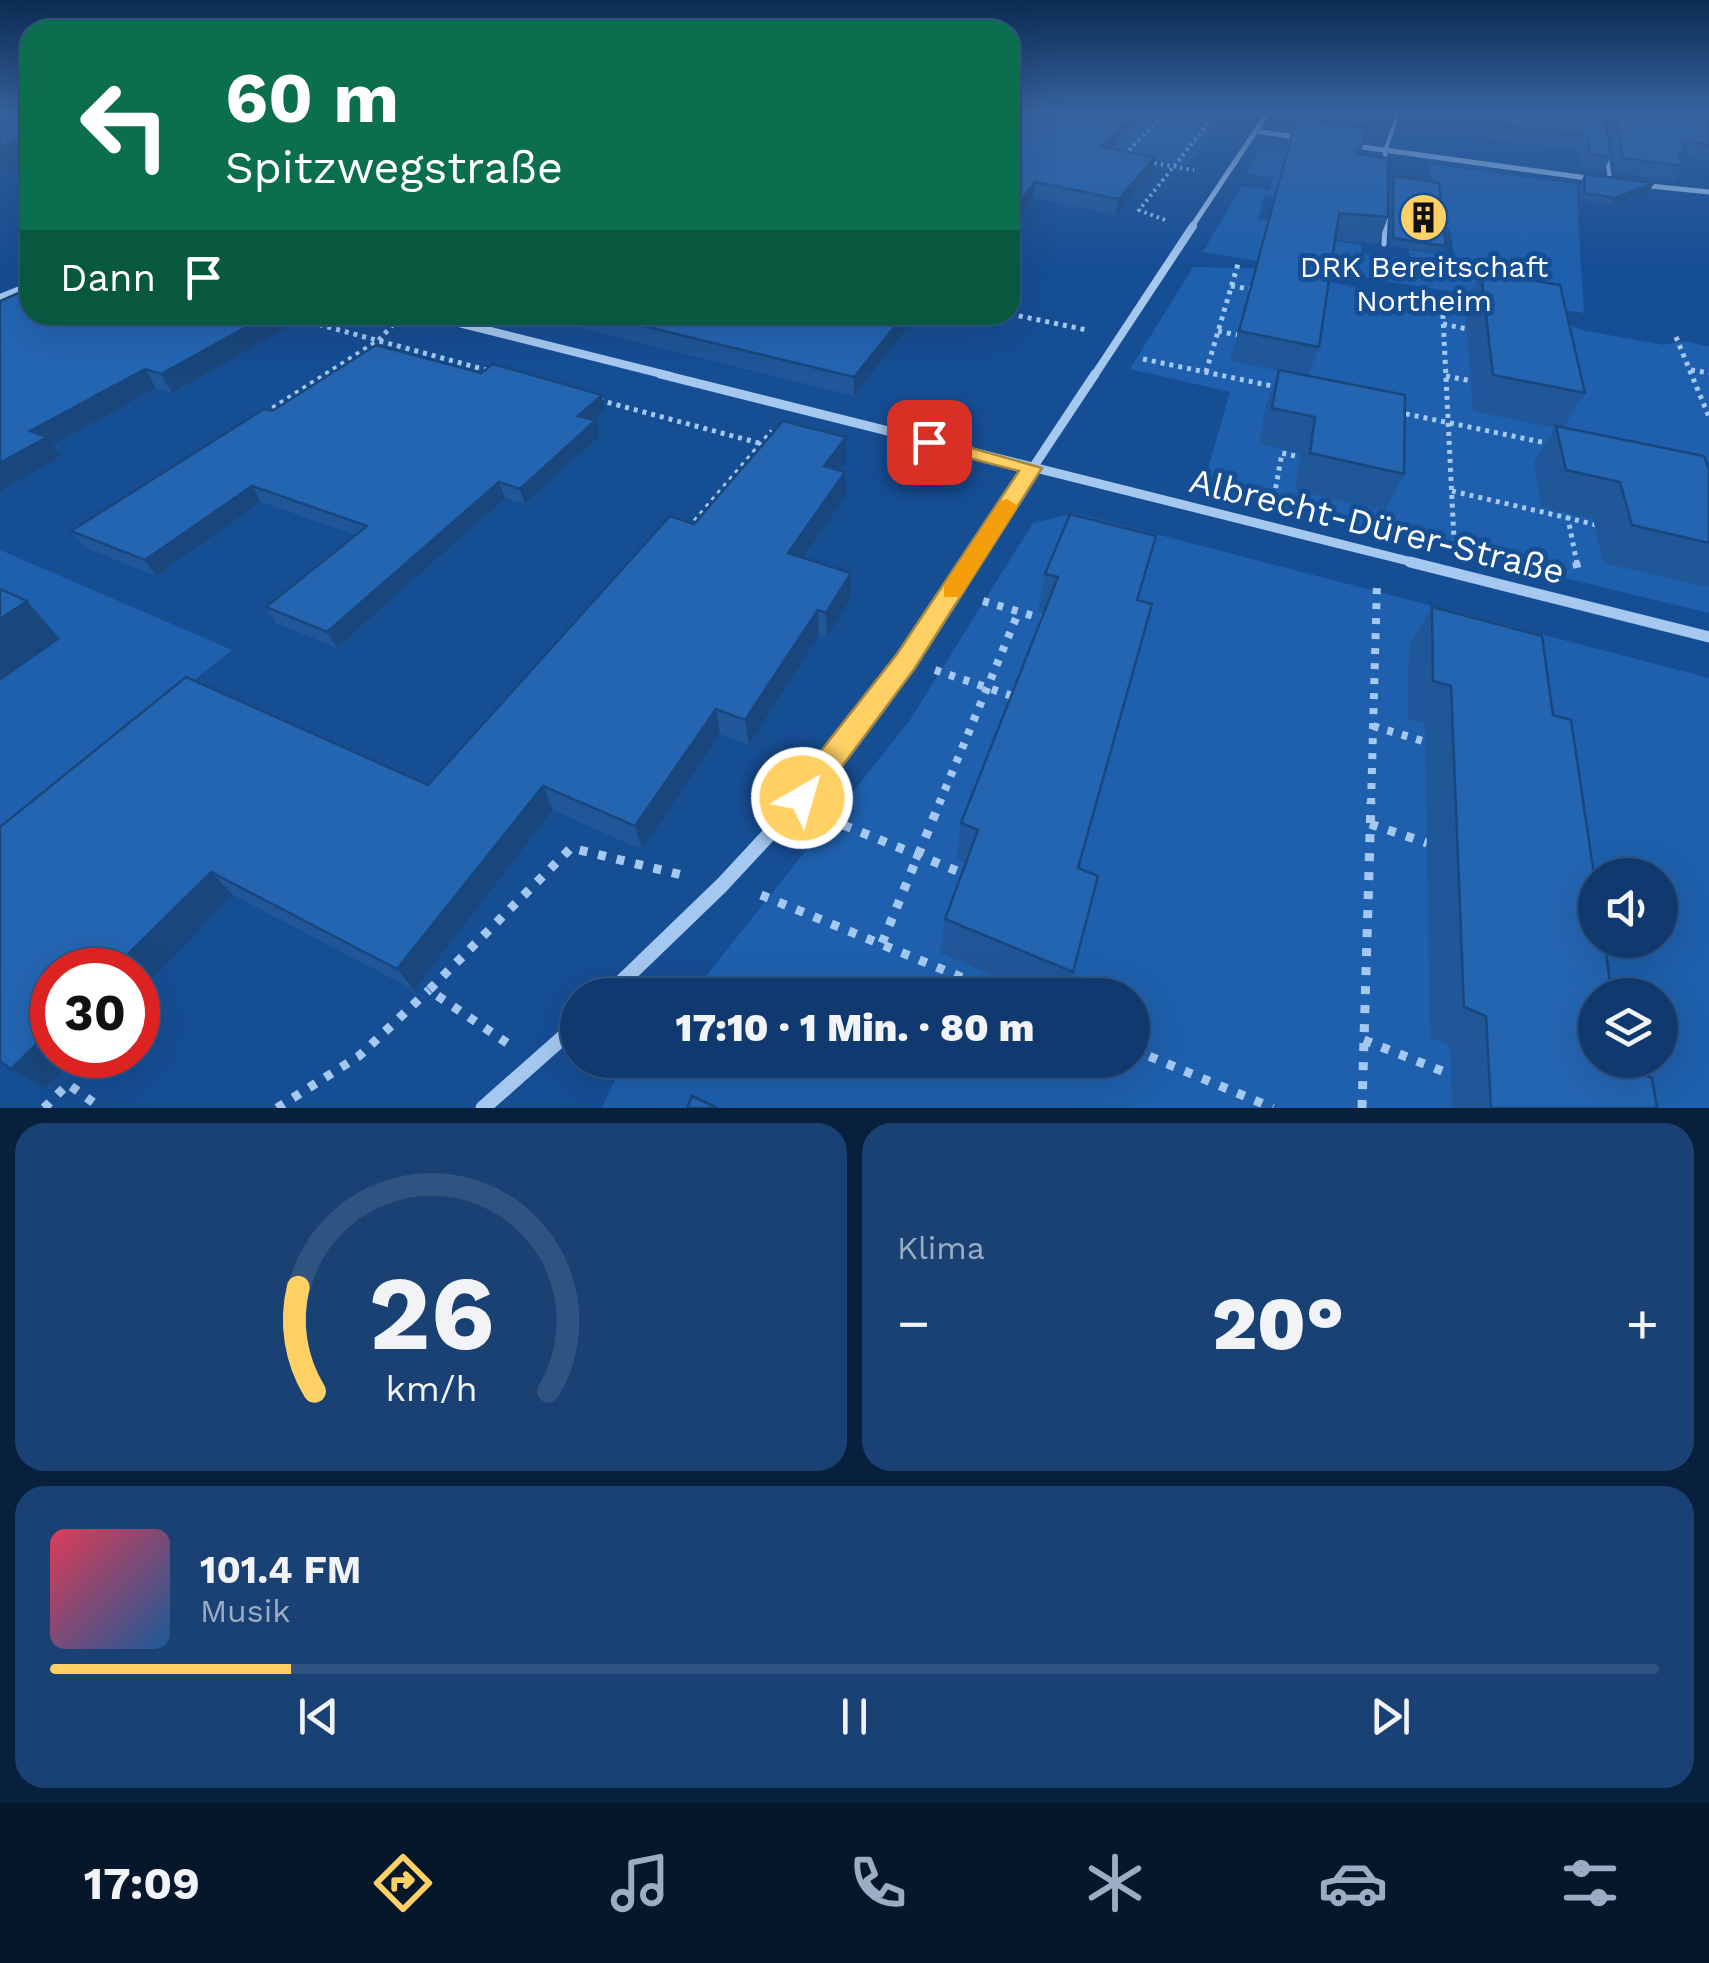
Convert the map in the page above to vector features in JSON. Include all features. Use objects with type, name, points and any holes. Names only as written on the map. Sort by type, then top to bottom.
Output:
[{"type":"street","points":[[626,978],[722,885],[802,798],[906,661],[1234,163]]},
{"type":"street","points":[[1470,163],[1709,192]]},
{"type":"street","name":"Albrecht-Dürer-Straße","points":[[465,325],[1709,638]]},
{"type":"street","points":[[483,1108],[560,1040]]},
{"type":"lane","points":[[1386,163],[1386,168]]},
{"type":"lane","points":[[1608,163],[1610,182]]},
{"type":"lane","points":[[1384,244],[1386,205]]},
{"type":"path","points":[[1155,163],[1225,176]]},
{"type":"path","points":[[1177,163],[1139,210],[1190,228]]},
{"type":"path","points":[[1206,372],[1238,264]]},
{"type":"path","points":[[1232,286],[1250,289]]},
{"type":"path","points":[[1442,297],[1456,574]]},
{"type":"path","points":[[1020,316],[1118,336]]},
{"type":"path","points":[[1443,324],[1467,329]]},
{"type":"path","points":[[322,325],[508,376]]},
{"type":"path","points":[[256,418],[378,340],[392,325]]},
{"type":"path","points":[[1218,331],[1238,335]]},
{"type":"path","points":[[1676,337],[1709,417]]},
{"type":"path","points":[[1108,352],[1280,388]]},
{"type":"path","points":[[1689,370],[1709,373]]},
{"type":"path","points":[[326,374],[338,378]]},
{"type":"path","points":[[1446,376],[1471,382]]},
{"type":"path","points":[[581,395],[781,448]]},
{"type":"path","points":[[674,536],[688,530],[792,408]]},
{"type":"path","points":[[270,410],[282,413]]},
{"type":"path","points":[[1392,411],[1560,446]]},
{"type":"path","points":[[1269,528],[1282,453],[1312,460]]},
{"type":"path","points":[[736,474],[746,476]]},
{"type":"path","points":[[1452,491],[1607,527]]},
{"type":"path","points":[[712,501],[722,504]]},
{"type":"path","points":[[1568,518],[1584,606]]},
{"type":"path","points":[[1362,1108],[1378,554]]},
{"type":"path","points":[[952,592],[1048,620]]},
{"type":"path","points":[[882,943],[1019,611]]},
{"type":"path","points":[[906,661],[1018,698]]},
{"type":"path","points":[[1373,726],[1426,742]]},
{"type":"path","points":[[802,798],[831,822],[969,875]]},
{"type":"path","points":[[1370,824],[1427,843]]},
{"type":"path","points":[[277,1108],[329,1082],[379,1042],[429,990]]},
{"type":"path","points":[[1364,1040],[1452,1075]]},
{"type":"path","points":[[1150,1057],[1273,1108]]},
{"type":"path","points":[[44,1108],[68,1084],[101,1108]]},
{"type":"shaded area","points":[[1253,163],[1375,163],[1276,196],[1264,195],[1258,219],[1271,221],[1270,230],[1361,245],[1361,254],[1410,259],[1409,250],[1454,256],[1450,228],[1442,226],[1429,164],[1576,184],[1584,313],[1203,252],[1242,186],[1270,190],[1273,178],[1247,173]]},
{"type":"shaded area","points":[[1193,267],[1272,269],[1426,303],[1444,299],[1561,320],[1581,330],[1664,345],[1681,341],[1709,346],[1709,613],[1202,490],[1230,392],[1130,369]]},
{"type":"shaded area","points":[[1075,513],[1709,678],[1709,1108],[602,1108],[617,1078],[1150,1078],[1150,978],[705,978],[910,720],[1033,523]]},
{"type":"shaded area","points":[[0,550],[232,650],[0,836]]},
{"type":"building","points":[[1020,163],[1150,163],[1119,199],[1035,182],[1020,202]]},
{"type":"building","points":[[1284,163],[1388,163],[1388,217],[1339,213],[1319,347],[1239,331]]},
{"type":"building","points":[[1585,174],[1654,183],[1615,198],[1584,193]]},
{"type":"building","points":[[1393,176],[1439,183],[1446,246],[1393,238]]},
{"type":"building","points":[[1481,272],[1560,285],[1585,393],[1493,375]]},
{"type":"building","points":[[20,292],[20,325],[250,325],[161,374],[145,369],[30,431],[47,437],[0,463],[0,301]]},
{"type":"building","points":[[639,325],[896,325],[854,377]]},
{"type":"building","points":[[376,345],[481,373],[493,364],[602,395],[578,416],[596,420],[520,489],[499,482],[327,632],[266,607],[367,526],[252,486],[145,560],[71,531],[264,409],[272,411]]},
{"type":"building","points":[[1279,370],[1405,395],[1404,474],[1310,453],[1315,417],[1272,408]]},
{"type":"building","points":[[783,421],[846,437],[824,466],[845,472],[788,553],[851,573],[826,613],[818,610],[745,720],[716,709],[635,826],[543,786],[397,969],[211,872],[134,948],[30,948],[30,1050],[11,1069],[0,1061],[0,827],[186,677],[428,785],[670,516],[694,524]]},
{"type":"building","points":[[1556,426],[1704,456],[1709,469],[1709,543],[1632,525],[1620,482],[1566,470]]},
{"type":"building","points":[[1070,514],[1156,536],[1137,600],[1152,604],[1078,868],[1098,876],[1073,972],[945,919],[978,830],[961,823],[1058,577],[1045,574]]},
{"type":"building","points":[[0,589],[27,601],[0,619]]},
{"type":"building","points":[[1432,607],[1542,636],[1553,715],[1571,720],[1592,858],[1578,858],[1578,958],[1607,958],[1610,978],[1578,978],[1578,1078],[1652,1078],[1657,1108],[1491,1108],[1486,1016],[1464,1007],[1451,686],[1433,681]]},
{"type":"building","points":[[692,1096],[717,1108],[687,1108]]},
{"type":"slow traffic","points":[[952,591],[1007,506]]},
{"type":"place","name":"DRK Bereitschaft Northeim","points":[[1424,217]]},
{"type":"route","points":[[802,798],[906,661],[1032,468],[929,442]]}]
